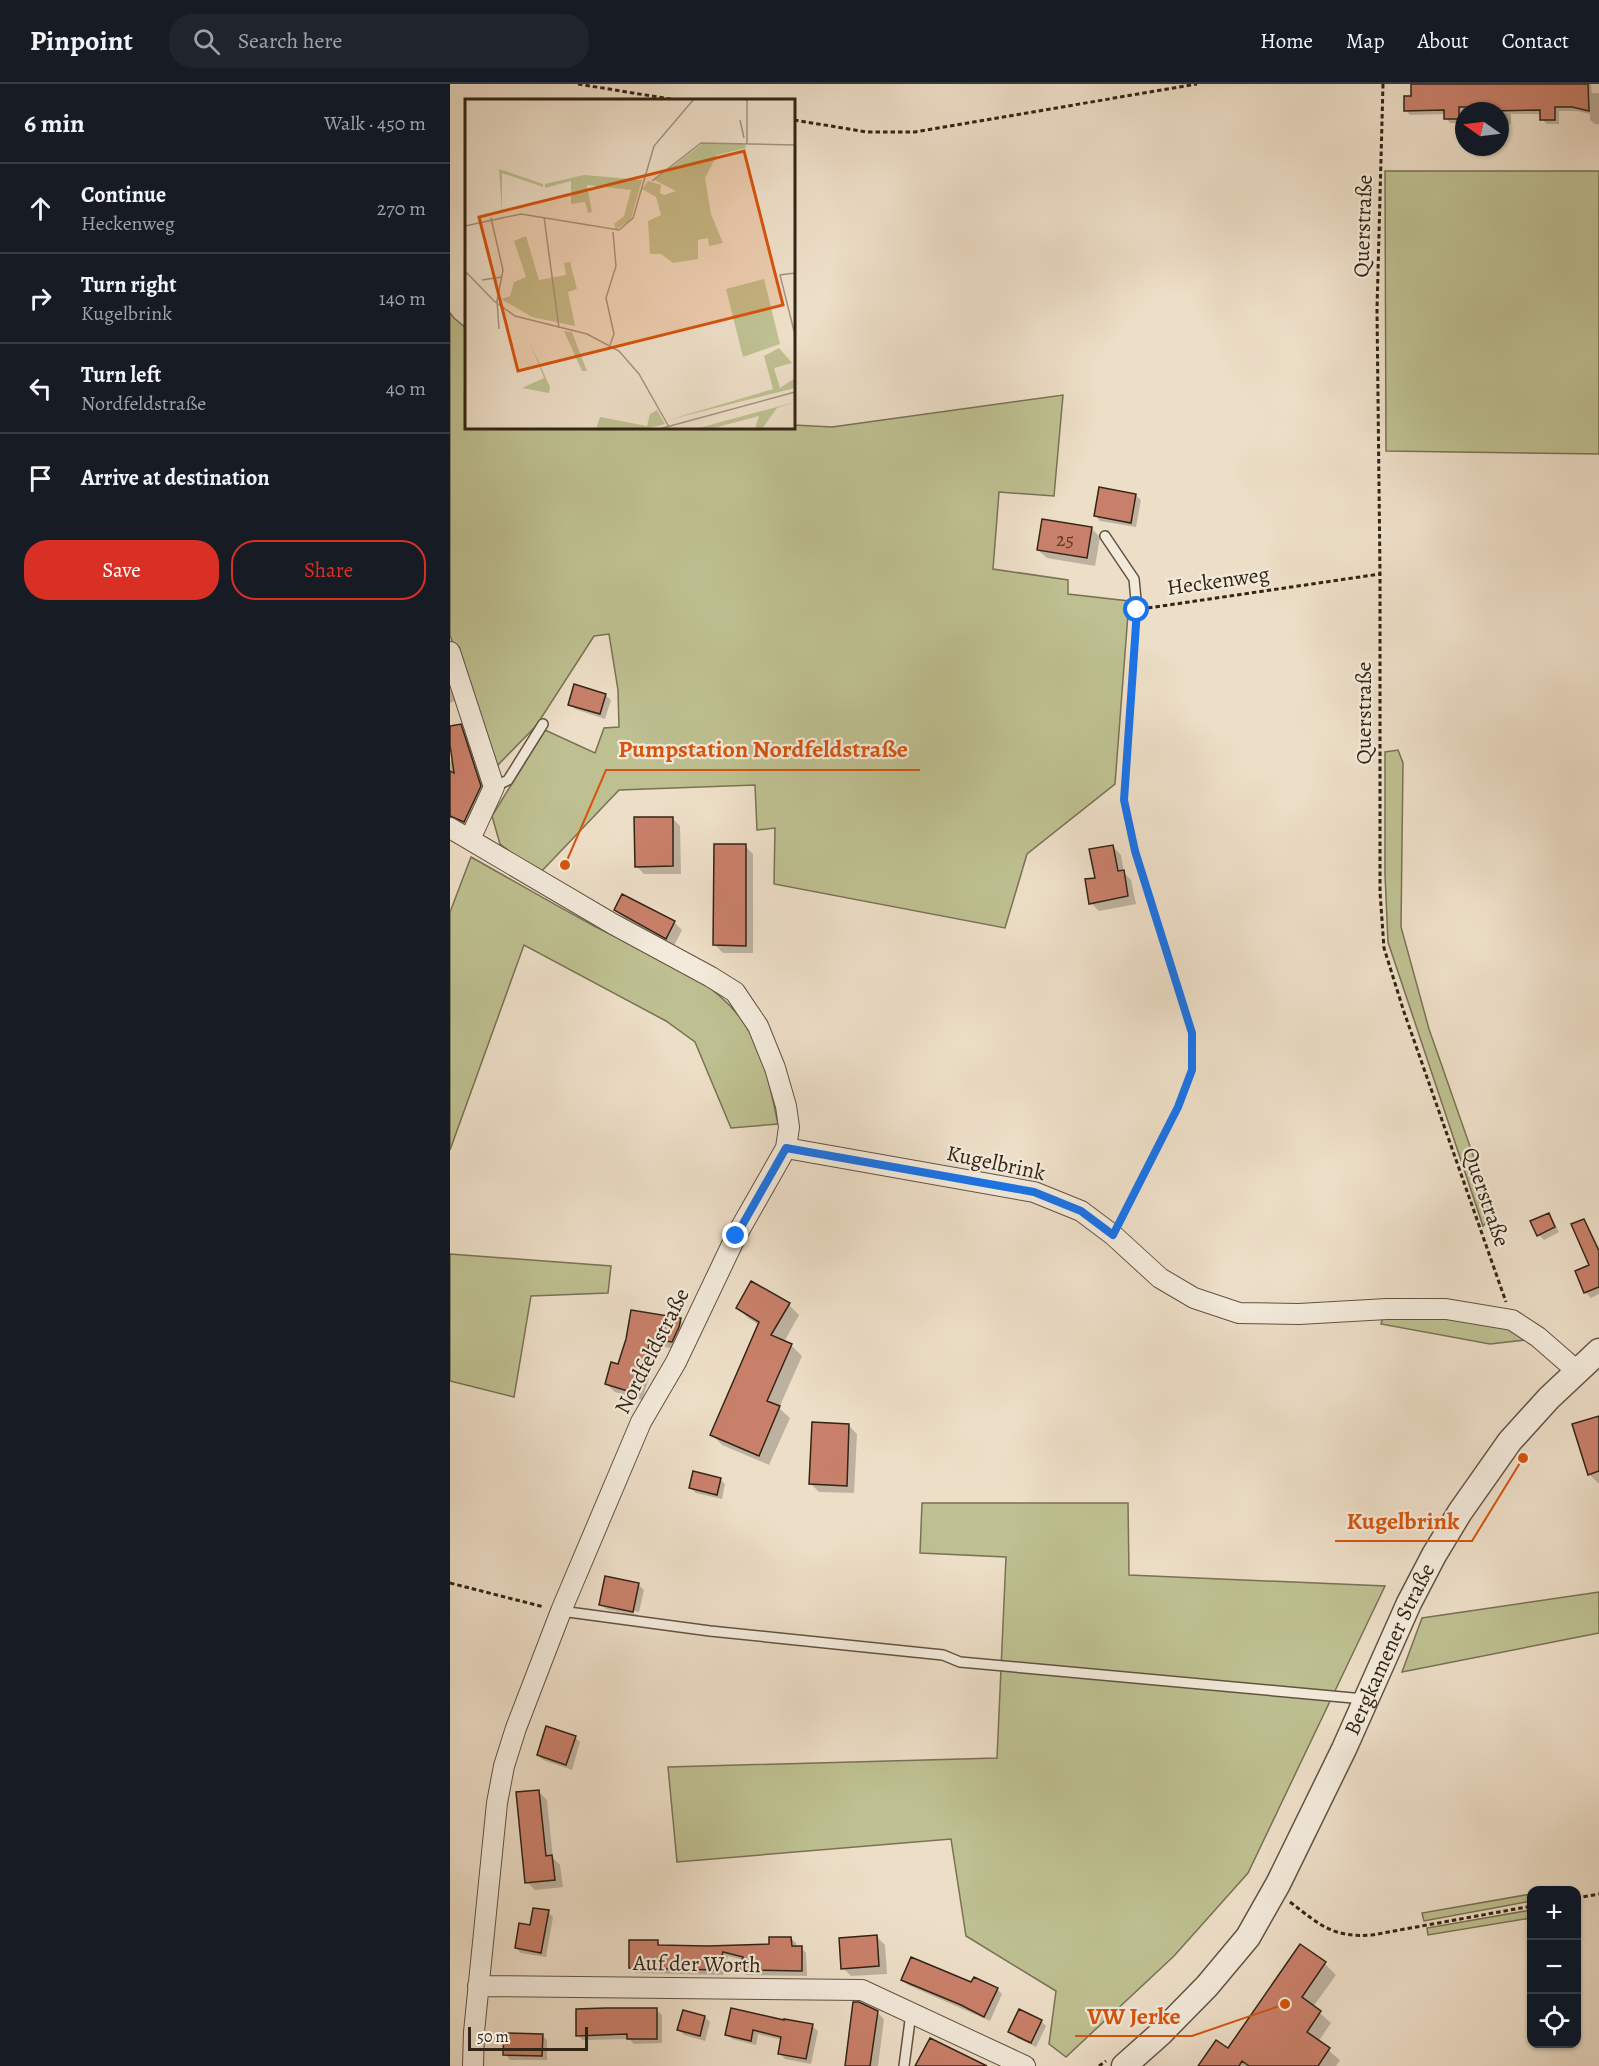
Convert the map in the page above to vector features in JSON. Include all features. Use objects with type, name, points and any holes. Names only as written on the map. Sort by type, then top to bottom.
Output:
[{"type":"street","points":[[450,652],[494,787],[470,839]]},
{"type":"street","name":"Nordfeldstraße","points":[[450,828],[735,992],[758,1026],[775,1068],[786,1106],[789,1127],[786,1148],[736,1236],[676,1362],[641,1422],[561,1611],[516,1728],[504,1766],[497,1803],[478,1986],[473,2066]]},
{"type":"street","name":"Kugelbrink","points":[[786,1148],[1034,1192],[1081,1211],[1113,1235],[1160,1278],[1194,1298],[1239,1313],[1299,1314],[1387,1309],[1446,1309],[1512,1320],[1538,1337],[1577,1371]]},
{"type":"street","name":"Bergkamener Straße","points":[[1124,2066],[1160,2034],[1207,1986],[1248,1937],[1278,1884],[1344,1749],[1409,1603],[1434,1555],[1460,1512],[1510,1441],[1599,1351]]},
{"type":"street","name":"Auf der Worth","points":[[478,1986],[862,1990],[1025,2066]]},
{"type":"lane","points":[[1106,536],[1134,579],[1137,610]]},
{"type":"lane","points":[[494,787],[508,780],[543,724]]},
{"type":"lane","points":[[561,1611],[710,1631],[943,1655],[960,1662],[1367,1699]]},
{"type":"lane","points":[[904,2066],[911,2013]]},
{"type":"path","points":[[578,84],[670,99]]},
{"type":"path","points":[[795,120],[867,132],[915,132],[1197,84]]},
{"type":"path","name":"Querstraße","points":[[1383,84],[1377,309],[1380,892],[1384,948],[1512,1320]]},
{"type":"path","name":"Heckenweg","points":[[1113,1235],[1178,1107],[1192,1070],[1192,1033],[1135,851],[1124,800],[1137,610],[1380,574]]},
{"type":"path","points":[[450,1583],[561,1611]]},
{"type":"path","points":[[1278,1884],[1286,1899],[1316,1922],[1336,1932],[1354,1936],[1372,1935],[1527,1907]]},
{"type":"path","points":[[1581,1897],[1599,1894]]},
{"type":"green space","points":[[1385,171],[1599,171],[1599,454],[1386,451]]},
{"type":"green space","points":[[450,313],[465,327],[465,429],[795,429],[795,425],[832,427],[1063,395],[1054,496],[999,492],[993,569],[1068,580],[1068,594],[1129,601],[1115,784],[1027,854],[1005,928],[774,884],[775,828],[757,830],[755,785],[619,790],[539,874],[500,844],[492,816],[545,730],[595,753],[604,728],[619,727],[618,690],[609,634],[594,636],[536,726],[495,768],[450,635]]},
{"type":"green space","points":[[1398,750],[1403,763],[1401,927],[1429,1029],[1494,1215],[1483,1226],[1388,942],[1385,875],[1385,752]]},
{"type":"green space","points":[[471,857],[594,926],[657,956],[699,980],[718,994],[734,1010],[754,1040],[767,1075],[778,1124],[731,1128],[695,1042],[666,1021],[524,945],[450,1150],[450,912]]},
{"type":"green space","points":[[450,1254],[611,1266],[608,1293],[531,1296],[514,1397],[450,1381]]},
{"type":"green space","points":[[1383,1317],[1477,1320],[1511,1330],[1525,1340],[1490,1344],[1381,1324]]},
{"type":"green space","points":[[922,1503],[1128,1503],[1129,1575],[1385,1586],[1248,1873],[1174,1956],[1066,2057],[1049,2044],[1056,1991],[966,1936],[951,1839],[677,1862],[668,1767],[997,1758],[1006,1557],[920,1553]]},
{"type":"green space","points":[[1599,1592],[1599,1633],[1402,1672],[1422,1618]]},
{"type":"green space","points":[[1527,1895],[1527,1902],[1424,1921],[1422,1913]]},
{"type":"green space","points":[[1527,1911],[1527,1919],[1428,1935],[1427,1928]]},
{"type":"building","points":[[1411,84],[1588,84],[1589,111],[1572,107],[1555,107],[1555,120],[1540,120],[1540,110],[1509,111],[1509,102],[1455,102],[1455,119],[1444,119],[1444,110],[1404,111],[1404,96],[1411,96]]},
{"type":"building","points":[[1099,487],[1136,494],[1131,523],[1094,516]]},
{"type":"building","points":[[1042,519],[1092,527],[1087,558],[1037,550]]},
{"type":"building","points":[[574,684],[606,694],[600,714],[568,705]]},
{"type":"building","points":[[461,724],[481,786],[464,822],[450,816],[450,771],[454,773],[450,726]]},
{"type":"building","points":[[634,817],[673,817],[673,866],[635,867]]},
{"type":"building","points":[[714,844],[746,844],[746,946],[713,945]]},
{"type":"building","points":[[1113,845],[1118,871],[1124,870],[1128,896],[1089,904],[1085,879],[1095,878],[1089,849]]},
{"type":"building","points":[[622,894],[675,921],[666,939],[614,910]]},
{"type":"building","points":[[1549,1213],[1555,1227],[1537,1236],[1530,1221]]},
{"type":"building","points":[[1584,1219],[1599,1251],[1599,1287],[1584,1293],[1575,1271],[1589,1265],[1571,1224]]},
{"type":"building","points":[[751,1281],[790,1303],[771,1335],[792,1344],[767,1401],[780,1406],[759,1456],[710,1435],[759,1322],[736,1308]]},
{"type":"building","points":[[631,1310],[681,1318],[672,1342],[651,1339],[634,1393],[605,1384],[611,1362],[618,1364],[626,1339]]},
{"type":"building","points":[[1599,1416],[1599,1471],[1588,1475],[1572,1424]]},
{"type":"building","points":[[812,1422],[849,1424],[847,1486],[809,1484]]},
{"type":"building","points":[[693,1471],[721,1478],[717,1495],[689,1488]]},
{"type":"building","points":[[605,1576],[639,1583],[633,1612],[599,1605]]},
{"type":"building","points":[[546,1726],[576,1736],[566,1765],[537,1755]]},
{"type":"building","points":[[539,1790],[546,1856],[552,1855],[555,1880],[525,1883],[516,1792]]},
{"type":"building","points":[[533,1908],[549,1910],[541,1953],[515,1948],[519,1923],[530,1925]]},
{"type":"building","points":[[877,1935],[879,1966],[841,1969],[839,1938]]},
{"type":"building","points":[[769,1937],[791,1937],[792,1946],[802,1946],[802,1971],[739,1970],[743,1957],[723,1952],[718,1970],[629,1968],[629,1940],[658,1940],[658,1945],[708,1946],[769,1944]]},
{"type":"building","points":[[1300,1944],[1326,1962],[1302,1997],[1321,2011],[1307,2032],[1330,2048],[1318,2066],[1249,2066],[1242,2061],[1239,2066],[1198,2066],[1216,2040],[1228,2048]]},
{"type":"building","points":[[911,1957],[971,1982],[974,1977],[998,1988],[984,2017],[901,1980]]},
{"type":"building","points":[[853,2002],[859,2002],[878,2011],[870,2066],[845,2066]]},
{"type":"building","points":[[657,2008],[657,2039],[627,2039],[627,2034],[576,2036],[576,2009]]},
{"type":"building","points":[[731,2008],[813,2024],[806,2059],[778,2054],[781,2037],[753,2030],[751,2041],[725,2035]]},
{"type":"building","points":[[1019,2009],[1042,2020],[1031,2043],[1008,2032]]},
{"type":"building","points":[[683,2010],[705,2016],[700,2036],[677,2030]]},
{"type":"building","points":[[504,2033],[543,2034],[542,2056],[503,2055]]},
{"type":"building","points":[[930,2038],[987,2066],[915,2066]]},
{"type":"place","name":"Pumpstation Nordfeldstraße","points":[[565,865]]},
{"type":"place","name":"Kugelbrink","points":[[1523,1458]]},
{"type":"place","name":"VW Jerke","points":[[1285,2004]]},
{"type":"route","points":[[736,1236],[786,1148],[1034,1192],[1081,1211],[1113,1235],[1178,1107],[1192,1070],[1192,1033],[1135,851],[1124,800],[1137,610]]}]
